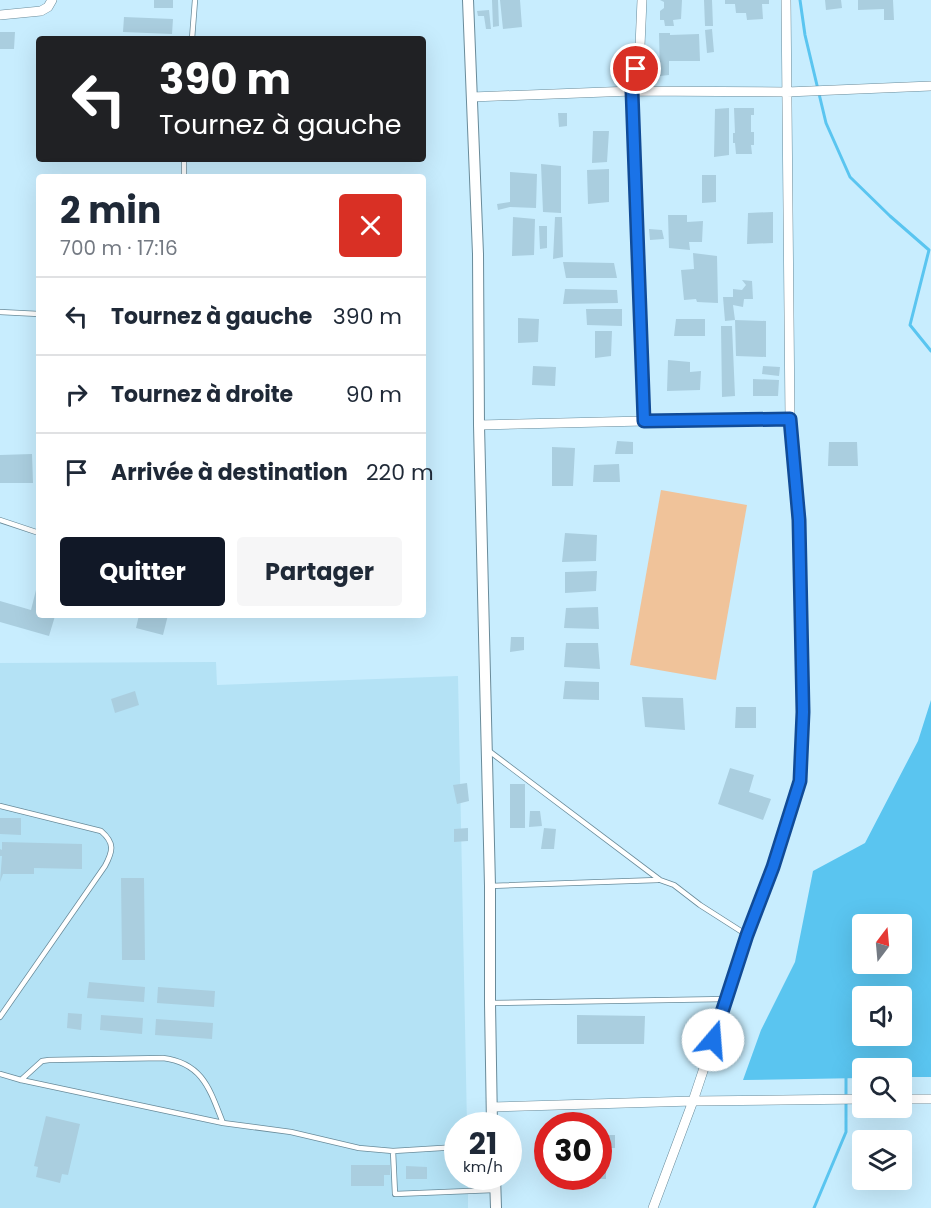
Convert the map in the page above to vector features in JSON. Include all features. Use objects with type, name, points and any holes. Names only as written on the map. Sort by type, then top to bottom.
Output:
[{"type":"street","points":[[0,15],[41,11],[48,7],[52,0]]},
{"type":"street","points":[[468,0],[478,254],[492,1112]]},
{"type":"street","points":[[642,0],[640,46],[632,91],[644,421]]},
{"type":"street","points":[[653,1208],[693,1101],[800,781],[803,712],[799,520],[790,419],[786,0]]},
{"type":"street","points":[[472,97],[632,91],[787,92],[931,86]]},
{"type":"street","points":[[479,425],[790,419]]},
{"type":"street","points":[[492,1107],[852,1099]]},
{"type":"street","points":[[912,1099],[931,1099]]},
{"type":"street","points":[[496,1190],[496,1208]]},
{"type":"lane","points":[[192,36],[195,0]]},
{"type":"lane","points":[[0,312],[36,314]]},
{"type":"lane","points":[[0,520],[36,532]]},
{"type":"lane","points":[[487,749],[660,880],[674,885],[700,905],[747,935]]},
{"type":"lane","points":[[0,806],[101,831],[112,845],[112,853],[0,1017]]},
{"type":"lane","points":[[490,886],[660,880]]},
{"type":"lane","points":[[490,1003],[727,999]]},
{"type":"lane","points":[[21,1080],[42,1061],[49,1060],[163,1058],[175,1060],[200,1074],[208,1086],[223,1123]]},
{"type":"lane","points":[[0,1074],[223,1123],[291,1132],[359,1148],[393,1151],[444,1148]]},
{"type":"lane","points":[[393,1151],[395,1194],[496,1190]]},
{"type":"shaded area","points":[[661,490],[747,505],[716,680],[630,665]]},
{"type":"shaded area","points":[[216,662],[217,685],[458,676],[467,1112],[444,1112],[444,1190],[468,1190],[468,1208],[0,1208],[0,663]]},
{"type":"water","points":[[931,700],[931,1077],[912,1077],[912,1058],[852,1058],[852,1078],[743,1080],[761,1030],[795,962],[813,871],[865,843],[918,741]]},
{"type":"building","points":[[154,0],[173,0],[173,8],[154,8]]},
{"type":"building","points":[[492,0],[498,0],[499,26],[493,27]]},
{"type":"building","points":[[500,0],[520,0],[522,27],[503,29]]},
{"type":"building","points":[[660,0],[682,0],[681,19],[673,20],[674,26],[665,26],[664,20],[660,20],[660,11],[664,8],[664,2]]},
{"type":"building","points":[[704,0],[712,0],[713,26],[705,26]]},
{"type":"building","points":[[725,0],[769,0],[769,4],[762,4],[763,19],[747,20],[746,13],[736,13],[735,4],[725,4]]},
{"type":"building","points":[[825,0],[841,0],[842,8],[826,10]]},
{"type":"building","points":[[858,0],[893,0],[894,20],[884,20],[884,9],[858,10]]},
{"type":"building","points":[[489,10],[491,29],[486,29],[484,16],[478,16],[477,11]]},
{"type":"building","points":[[124,17],[173,19],[172,34],[123,32]]},
{"type":"building","points":[[712,29],[714,52],[707,53],[705,30]]},
{"type":"building","points":[[0,32],[15,32],[14,49],[0,49]]},
{"type":"building","points":[[659,33],[699,34],[700,61],[669,61],[669,75],[660,76]]},
{"type":"building","points":[[729,108],[729,155],[714,157],[715,109]]},
{"type":"building","points":[[734,108],[754,108],[754,115],[751,115],[751,132],[754,132],[754,145],[751,145],[752,154],[736,154],[735,143],[733,143]]},
{"type":"building","points":[[558,113],[567,113],[567,126],[559,127]]},
{"type":"building","points":[[593,131],[609,131],[607,162],[592,163]]},
{"type":"building","points":[[541,164],[561,166],[561,213],[543,212]]},
{"type":"building","points":[[609,169],[609,202],[588,204],[587,170]]},
{"type":"building","points":[[510,172],[537,174],[536,208],[510,207],[498,210],[497,204],[510,202]]},
{"type":"building","points":[[702,175],[716,175],[716,202],[702,203]]},
{"type":"building","points":[[773,212],[773,243],[747,244],[748,213]]},
{"type":"building","points":[[668,215],[687,215],[687,222],[703,221],[702,242],[689,242],[690,250],[669,248]]},
{"type":"building","points":[[513,217],[535,219],[534,255],[512,256]]},
{"type":"building","points":[[555,217],[562,217],[563,257],[553,259]]},
{"type":"building","points":[[539,226],[547,226],[547,248],[540,249]]},
{"type":"building","points":[[649,229],[662,230],[664,239],[650,240]]},
{"type":"building","points":[[693,253],[717,256],[718,303],[697,302],[696,299],[684,300],[681,270],[694,269]]},
{"type":"building","points":[[563,262],[614,263],[617,278],[566,278]]},
{"type":"building","points":[[742,280],[752,281],[753,299],[744,299],[743,307],[733,305],[735,320],[725,321],[723,297],[733,297],[733,289],[742,290],[746,285]]},
{"type":"building","points":[[565,289],[617,290],[618,303],[563,304]]},
{"type":"building","points":[[586,309],[622,309],[622,326],[587,325]]},
{"type":"building","points":[[518,318],[539,319],[538,342],[518,343]]},
{"type":"building","points":[[676,319],[705,319],[705,336],[674,336]]},
{"type":"building","points":[[735,320],[766,321],[766,357],[736,356]]},
{"type":"building","points":[[721,326],[732,326],[735,396],[722,397]]},
{"type":"building","points":[[595,331],[612,331],[611,356],[595,358]]},
{"type":"building","points":[[668,360],[690,362],[690,372],[701,371],[700,390],[667,391]]},
{"type":"building","points":[[533,366],[556,367],[555,386],[532,385]]},
{"type":"building","points":[[763,366],[780,367],[779,376],[762,374]]},
{"type":"building","points":[[753,379],[779,380],[778,396],[753,396]]},
{"type":"building","points":[[617,441],[633,442],[633,454],[615,454]]},
{"type":"building","points":[[829,442],[857,442],[858,466],[828,466]]},
{"type":"building","points":[[552,447],[575,448],[573,486],[552,486]]},
{"type":"building","points":[[32,454],[33,483],[0,483],[0,455]]},
{"type":"building","points":[[619,464],[620,482],[593,482],[594,465]]},
{"type":"building","points":[[565,533],[597,535],[596,561],[562,562]]},
{"type":"building","points":[[597,571],[596,591],[565,593],[565,572]]},
{"type":"building","points":[[36,590],[36,618],[54,618],[49,636],[0,622],[0,601],[31,610]]},
{"type":"building","points":[[598,607],[599,629],[564,628],[566,608]]},
{"type":"building","points":[[138,618],[167,618],[163,635],[136,628]]},
{"type":"building","points":[[511,637],[524,637],[524,650],[510,652]]},
{"type":"building","points":[[566,643],[598,643],[600,669],[564,667]]},
{"type":"building","points":[[565,681],[599,682],[599,700],[563,699]]},
{"type":"building","points":[[135,691],[139,705],[115,713],[111,699]]},
{"type":"building","points":[[642,697],[683,698],[685,730],[645,727]]},
{"type":"building","points":[[736,707],[756,707],[756,728],[735,728]]},
{"type":"building","points":[[730,768],[754,775],[749,792],[771,799],[763,820],[718,804]]},
{"type":"building","points":[[467,783],[469,801],[457,804],[453,785]]},
{"type":"building","points":[[510,784],[525,784],[525,828],[510,828]]},
{"type":"building","points":[[530,811],[540,811],[542,826],[529,827]]},
{"type":"building","points":[[0,818],[21,818],[21,835],[0,834]]},
{"type":"building","points":[[468,828],[468,841],[454,842],[454,829]]},
{"type":"building","points":[[544,828],[556,829],[554,849],[541,849]]},
{"type":"building","points":[[2,842],[82,844],[82,869],[34,868],[34,874],[3,874],[0,882]]},
{"type":"building","points":[[121,878],[144,878],[145,960],[122,960]]},
{"type":"building","points":[[89,982],[145,987],[144,1002],[87,998]]},
{"type":"building","points":[[158,987],[215,991],[214,1007],[157,1003]]},
{"type":"building","points":[[68,1013],[82,1014],[81,1030],[67,1028]]},
{"type":"building","points":[[101,1015],[143,1018],[142,1034],[100,1030]]},
{"type":"building","points":[[577,1015],[645,1016],[644,1044],[577,1044]]},
{"type":"building","points":[[156,1019],[213,1023],[212,1039],[155,1035]]},
{"type":"building","points":[[46,1116],[80,1124],[68,1175],[62,1174],[60,1183],[36,1177],[38,1167],[34,1166]]},
{"type":"building","points":[[612,1135],[615,1135],[615,1148],[612,1148]]},
{"type":"building","points":[[351,1165],[390,1165],[390,1175],[384,1175],[384,1186],[351,1186]]},
{"type":"building","points":[[406,1166],[427,1167],[427,1179],[406,1179]]},
{"type":"waterway","points":[[800,0],[805,35],[826,123],[850,177],[929,250],[910,325],[931,351]]},
{"type":"waterway","points":[[814,1208],[846,1132],[846,1076]]},
{"type":"route","points":[[636,69],[632,91],[644,421],[790,419],[799,520],[803,712],[800,781],[713,1040]]}]
